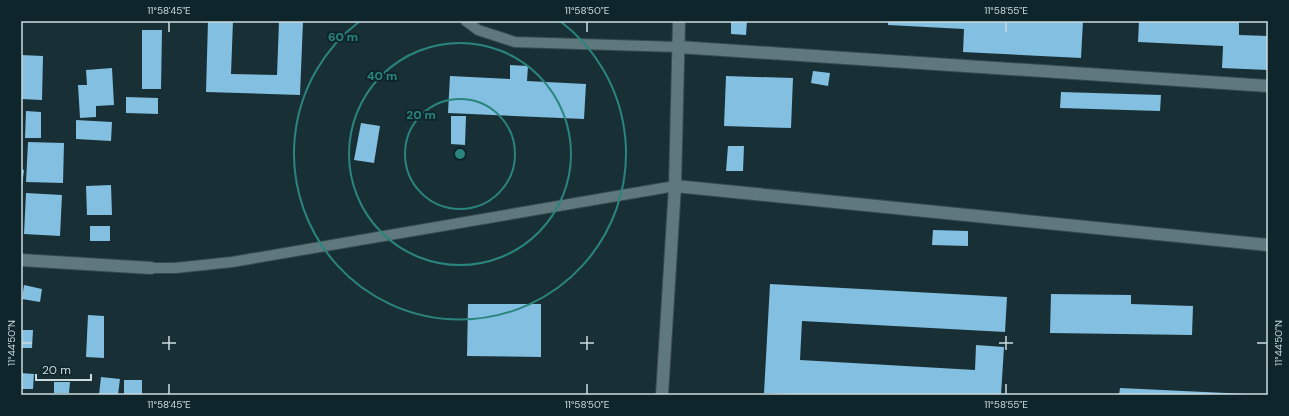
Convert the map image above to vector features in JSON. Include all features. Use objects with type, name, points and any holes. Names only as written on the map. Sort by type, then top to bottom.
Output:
[{"type":"street","points":[[662,395],[675,186],[678,21]]},
{"type":"street","points":[[678,47],[1268,86]]},
{"type":"street","points":[[675,186],[1268,245]]},
{"type":"street","points":[[21,260],[151,268]]},
{"type":"lane","points":[[466,21],[478,30],[516,42],[678,47]]},
{"type":"lane","points":[[151,268],[175,268],[232,262],[675,186]]},
{"type":"building","points":[[208,21],[233,21],[231,74],[277,75],[279,21],[303,21],[300,95],[206,92]]},
{"type":"building","points":[[731,21],[747,21],[746,35],[731,34]]},
{"type":"building","points":[[888,21],[1083,21],[1081,58],[963,52],[964,29],[888,25]]},
{"type":"building","points":[[1139,21],[1239,21],[1239,35],[1268,36],[1268,70],[1222,68],[1223,46],[1138,42]]},
{"type":"building","points":[[142,30],[162,30],[161,89],[142,89]]},
{"type":"building","points":[[21,55],[43,56],[42,100],[21,99]]},
{"type":"building","points":[[510,65],[528,66],[527,81],[586,84],[584,119],[448,113],[450,76],[510,79]]},
{"type":"building","points":[[112,68],[114,105],[96,106],[96,117],[80,118],[78,85],[87,85],[86,70]]},
{"type":"building","points":[[813,71],[830,73],[828,86],[811,83]]},
{"type":"building","points":[[726,76],[793,78],[791,128],[724,126]]},
{"type":"building","points":[[1061,92],[1161,95],[1160,111],[1060,108]]},
{"type":"building","points":[[126,97],[158,98],[158,114],[126,113]]},
{"type":"building","points":[[26,111],[41,112],[41,138],[25,138]]},
{"type":"building","points":[[451,116],[466,116],[465,145],[451,144]]},
{"type":"building","points":[[76,120],[112,122],[111,141],[76,139]]},
{"type":"building","points":[[361,123],[380,126],[374,163],[354,160]]},
{"type":"building","points":[[28,142],[64,143],[63,183],[26,182]]},
{"type":"building","points":[[728,146],[744,146],[743,171],[726,171]]},
{"type":"building","points":[[21,169],[24,170],[22,186],[21,186]]},
{"type":"building","points":[[111,185],[112,215],[87,215],[86,186]]},
{"type":"building","points":[[26,193],[62,195],[60,236],[24,234]]},
{"type":"building","points":[[90,226],[110,226],[110,241],[90,241]]},
{"type":"building","points":[[933,230],[968,231],[968,246],[932,245]]},
{"type":"building","points":[[770,284],[1007,297],[1005,332],[802,321],[800,360],[975,370],[976,345],[1004,347],[1001,395],[811,395],[764,393]]},
{"type":"building","points":[[24,285],[42,289],[40,302],[22,299]]},
{"type":"building","points":[[1051,294],[1131,295],[1131,304],[1193,306],[1192,335],[1050,333]]},
{"type":"building","points":[[468,304],[541,304],[541,357],[467,356]]},
{"type":"building","points":[[88,315],[104,316],[104,358],[86,357]]},
{"type":"building","points":[[21,330],[33,330],[32,348],[21,348]]},
{"type":"building","points":[[21,373],[34,374],[33,389],[21,389]]},
{"type":"building","points":[[101,377],[120,379],[118,395],[99,395]]},
{"type":"building","points":[[124,380],[142,380],[142,395],[124,395]]},
{"type":"building","points":[[54,382],[70,382],[69,393],[54,393]]},
{"type":"building","points":[[1120,388],[1247,394],[1247,395],[1119,395]]}]
